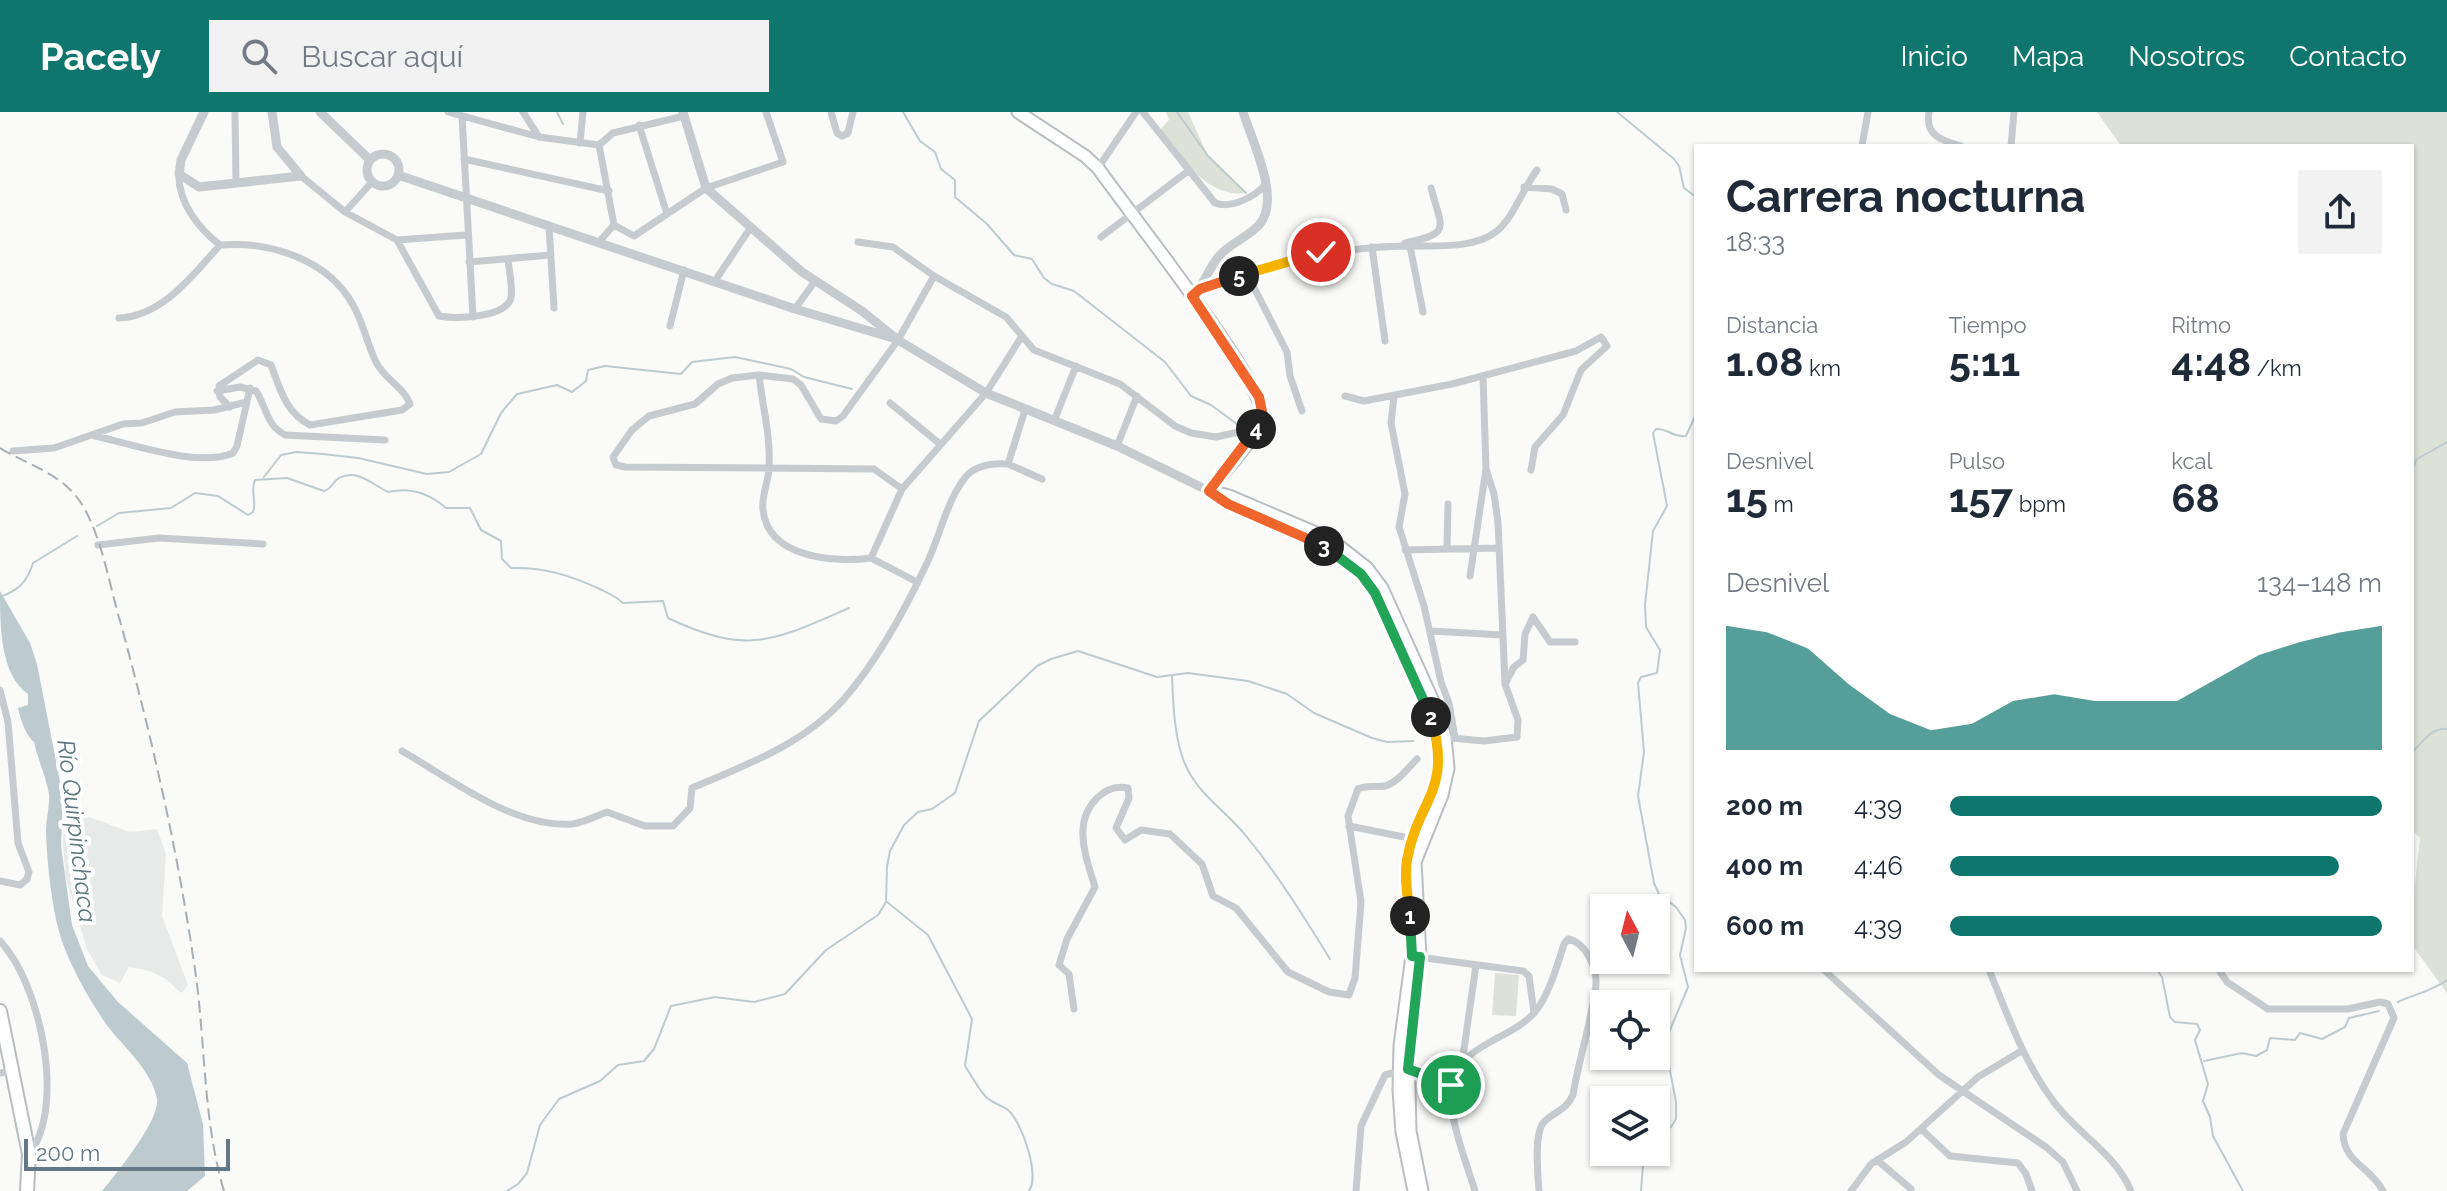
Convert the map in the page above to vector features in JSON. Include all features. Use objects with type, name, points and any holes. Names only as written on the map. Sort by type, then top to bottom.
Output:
[{"type":"highway","points":[[0,1011],[29,1154],[27,1191]]},
{"type":"highway","points":[[0,1043],[3,1073],[20,1140],[20,1191]]},
{"type":"main road","points":[[1018,112],[1098,168],[1131,215],[1196,293],[1259,397],[1263,416],[1257,428],[1209,491]]},
{"type":"main road","points":[[1209,491],[1229,496],[1330,539],[1367,568],[1382,588],[1450,738],[1442,795],[1415,862],[1416,957],[1404,1070],[1402,1132],[1414,1191]]},
{"type":"main road","points":[[1209,491],[1228,504],[1327,547],[1361,574],[1375,593],[1430,713],[1440,767],[1434,792],[1407,861],[1406,885],[1416,957]]},
{"type":"street","points":[[204,112],[181,160],[181,198],[211,238],[220,245],[240,244],[274,250],[319,267],[344,289],[355,307],[376,362],[410,404],[402,410],[310,425],[298,419],[287,405],[271,365],[258,360],[219,386],[217,391]]},
{"type":"street","points":[[235,112],[236,183]]},
{"type":"street","points":[[272,112],[277,147],[301,176],[345,212],[397,240],[466,235]]},
{"type":"street","points":[[320,112],[370,160]]},
{"type":"street","points":[[448,112],[539,137],[599,145],[613,133],[683,114],[706,188],[815,281],[862,311],[898,340],[986,393],[1117,446],[1209,491]]},
{"type":"street","points":[[523,112],[539,137]]},
{"type":"street","points":[[580,143],[583,112]]},
{"type":"street","points":[[634,236],[706,188],[783,162],[766,112]]},
{"type":"street","points":[[831,112],[837,133],[842,136],[848,133],[853,112]]},
{"type":"street","points":[[1098,168],[1136,112]]},
{"type":"street","points":[[1143,112],[1215,203],[1221,205],[1245,199],[1266,184]]},
{"type":"street","points":[[1196,293],[1222,252],[1263,221],[1268,210],[1266,184],[1243,112]]},
{"type":"street","points":[[1862,144],[1868,112]]},
{"type":"street","points":[[1929,112],[1927,125],[1931,133],[1956,144]]},
{"type":"street","points":[[2011,144],[2014,112]]},
{"type":"street","points":[[462,116],[466,235],[473,317]]},
{"type":"street","points":[[639,125],[667,214]]},
{"type":"street","points":[[598,243],[614,225],[599,145]]},
{"type":"street","points":[[380,155],[390,156],[398,164],[398,175],[387,186],[372,182],[367,173],[370,160],[380,155]]},
{"type":"street","points":[[464,159],[609,191]]},
{"type":"street","points":[[1196,293],[1321,252],[1459,244],[1495,232],[1506,222],[1524,187],[1537,170]]},
{"type":"street","points":[[1101,237],[1188,171]]},
{"type":"street","points":[[179,174],[199,187],[301,176]]},
{"type":"street","points":[[398,175],[795,309],[898,340]]},
{"type":"street","points":[[345,212],[372,182]]},
{"type":"street","points":[[1524,187],[1552,189],[1562,194],[1566,210]]},
{"type":"street","points":[[1391,246],[1435,236],[1440,232],[1431,188]]},
{"type":"street","points":[[549,225],[554,308]]},
{"type":"street","points":[[614,225],[634,236],[638,256]]},
{"type":"street","points":[[715,281],[751,227]]},
{"type":"street","points":[[397,240],[439,316],[473,317],[500,310],[508,304],[512,295],[508,259]]},
{"type":"street","points":[[858,242],[893,247],[934,276],[1006,317],[1034,350],[1120,384],[1175,426],[1191,433],[1228,436],[1257,428]]},
{"type":"street","points":[[119,318],[130,317],[159,305],[220,245]]},
{"type":"street","points":[[1410,246],[1423,312]]},
{"type":"street","points":[[1372,247],[1385,341]]},
{"type":"street","points":[[469,262],[550,255]]},
{"type":"street","points":[[670,326],[684,270]]},
{"type":"street","points":[[1247,274],[1287,352],[1290,376],[1302,411]]},
{"type":"street","points":[[902,489],[874,469],[625,467],[616,465],[613,457],[632,430],[649,416],[695,404],[718,384],[732,378],[759,375],[793,379],[801,385],[821,419],[836,421],[843,416],[898,340],[934,276]]},
{"type":"street","points":[[795,309],[815,281]]},
{"type":"street","points":[[855,326],[862,311]]},
{"type":"street","points":[[871,558],[902,489],[986,393],[1022,336]]},
{"type":"street","points":[[1345,396],[1364,401],[1394,397],[1576,351],[1595,337],[1601,337],[1607,346],[1581,370],[1563,415],[1535,447],[1531,470]]},
{"type":"street","points":[[1054,421],[1076,366]]},
{"type":"street","points":[[759,375],[769,467],[762,509],[766,521],[781,540],[795,551],[839,560],[871,558],[917,582]]},
{"type":"street","points":[[1470,576],[1486,469],[1483,376]]},
{"type":"street","points":[[217,391],[250,388]]},
{"type":"street","points":[[93,435],[184,457],[225,456],[233,453],[237,446],[250,388]]},
{"type":"street","points":[[250,388],[260,398],[269,421],[285,435],[385,440]]},
{"type":"street","points":[[217,391],[230,407]]},
{"type":"street","points":[[1117,446],[1137,396]]},
{"type":"street","points":[[1394,397],[1391,423],[1405,494],[1399,515],[1405,550],[1449,703],[1450,738],[1505,741],[1517,737],[1518,720],[1505,684],[1499,548],[1494,494],[1486,469]]},
{"type":"street","points":[[13,451],[54,448],[123,424],[142,423],[175,412],[230,407],[247,402]]},
{"type":"street","points":[[890,403],[940,444]]},
{"type":"street","points":[[1008,464],[1025,410]]},
{"type":"street","points":[[402,751],[512,814],[533,820],[574,824],[607,812],[645,826],[673,826],[690,808],[692,788],[776,751],[811,729],[844,699],[888,639],[965,476],[979,467],[1008,464],[1042,479]]},
{"type":"street","points":[[1447,547],[1448,504]]},
{"type":"street","points":[[98,545],[159,538],[263,544]]},
{"type":"street","points":[[1405,550],[1499,548]]},
{"type":"street","points":[[1505,684],[1514,667],[1523,660],[1525,634],[1533,617],[1550,642],[1575,642]]},
{"type":"street","points":[[1430,631],[1503,635]]},
{"type":"street","points":[[0,690],[8,722],[18,843],[29,872],[20,885],[0,881]]},
{"type":"street","points":[[1074,1009],[1069,974],[1059,965],[1067,939],[1095,887],[1083,829],[1099,794],[1116,786],[1128,788],[1129,798],[1116,828],[1125,840],[1141,830],[1170,834],[1202,864],[1213,896],[1236,908],[1288,972],[1329,992],[1349,995],[1355,978],[1361,902],[1348,816],[1358,789],[1365,785],[1383,787],[1394,782],[1417,759]]},
{"type":"street","points":[[1349,826],[1414,839]]},
{"type":"street","points":[[1462,1063],[1478,1048],[1534,1014],[1568,939],[1583,947],[1596,983],[1573,1095],[1567,1107],[1541,1125],[1538,1136],[1539,1191]]},
{"type":"street","points":[[0,941],[33,1001],[45,1059],[48,1090],[43,1128],[29,1154]]},
{"type":"street","points":[[1416,957],[1523,971],[1529,976],[1534,1014]]},
{"type":"street","points":[[1475,1191],[1455,1123],[1451,1085],[1462,1063],[1476,965]]},
{"type":"street","points":[[1826,972],[1939,1075],[2046,1147],[2063,1162],[2077,1191]]},
{"type":"street","points":[[1990,972],[2023,1050],[2052,1100],[2119,1166],[2131,1191]]},
{"type":"street","points":[[2220,972],[2227,982],[2268,1009],[2348,1009],[2380,1002],[2388,1004],[2393,1010],[2394,1018],[2343,1134],[2347,1153],[2375,1178],[2383,1191]]},
{"type":"street","points":[[1851,1191],[1864,1171],[1921,1129],[1978,1077],[2023,1050]]},
{"type":"street","points":[[1356,1191],[1361,1126],[1385,1075],[1404,1070],[1451,1085]]},
{"type":"street","points":[[1921,1129],[1950,1156],[2018,1163],[2032,1191]]},
{"type":"street","points":[[1877,1160],[1911,1189]]},
{"type":"shaded area","points":[[1166,112],[1188,112],[1208,156],[1246,193],[1219,189],[1207,183],[1187,164],[1160,130],[1169,120]]},
{"type":"shaded area","points":[[2097,112],[2447,112],[2447,993],[2414,948],[2414,894],[2420,838],[2414,832],[2414,144],[2120,144]]},
{"type":"shaded area","points":[[0,591],[30,643],[37,664],[63,797],[61,846],[72,925],[88,966],[118,1002],[187,1063],[203,1124],[205,1176],[187,1191],[102,1191],[145,1133],[157,1099],[149,1078],[106,1024],[88,995],[59,932],[46,831],[49,794],[34,742],[26,731],[18,708],[28,705],[28,694],[19,686],[7,662],[1,634]]},
{"type":"shaded area","points":[[89,817],[130,832],[157,829],[166,854],[162,916],[188,985],[181,993],[166,979],[150,971],[129,967],[120,983],[102,975],[87,949],[66,879],[63,846],[64,821]]},
{"type":"shaded area","points":[[1495,973],[1519,975],[1516,1016],[1492,1015]]},
{"type":"waterway","points":[[557,112],[563,124]]},
{"type":"waterway","points":[[903,112],[920,141],[935,152],[941,169],[955,180],[955,197],[987,224],[1014,255],[1032,259],[1044,278],[1074,291],[1165,362],[1191,396],[1211,405],[1237,424]]},
{"type":"waterway","points":[[1177,112],[1208,156],[1246,193]]},
{"type":"waterway","points":[[1617,112],[1674,159],[1679,166],[1684,188],[1694,196]]},
{"type":"waterway","points":[[264,477],[281,455],[296,452],[358,458],[427,474],[449,472],[481,454],[501,413],[517,394],[557,385],[572,392],[586,381],[588,370],[605,366],[681,374],[692,362],[735,357],[791,369],[804,377],[852,389]]},
{"type":"waterway","points":[[1670,1128],[1676,1119],[1676,1102],[1667,1055],[1667,1037],[1688,987],[1680,955],[1686,928],[1685,920],[1676,907],[1659,894],[1654,883],[1638,796],[1644,752],[1638,683],[1641,677],[1657,673],[1660,650],[1646,627],[1645,605],[1653,531],[1667,506],[1653,433],[1660,429],[1686,436],[1694,418]]},
{"type":"waterway","points":[[2414,465],[2417,459],[2447,442]]},
{"type":"waterway","points":[[97,526],[119,513],[171,508],[195,493],[218,496],[248,515],[254,508],[255,480],[287,478],[324,491],[339,478],[352,475],[388,492],[411,491],[433,498],[446,508],[470,508],[481,530],[501,541],[502,559],[511,568],[535,569],[569,577],[602,590],[623,603],[663,601],[668,618],[719,637],[760,640],[779,636],[849,608]]},
{"type":"waterway","points":[[0,597],[21,584],[33,563],[77,536]]},
{"type":"waterway","points":[[507,1191],[527,1173],[540,1125],[559,1099],[600,1081],[618,1065],[644,1061],[654,1049],[671,1006],[715,997],[754,1002],[785,994],[826,950],[878,915],[886,902],[890,851],[904,825],[918,812],[932,809],[955,793],[979,721],[1037,666],[1051,659],[1078,651],[1157,677],[1188,673],[1248,681],[1287,694],[1314,713],[1372,738],[1387,742],[1413,741]]},
{"type":"waterway","points":[[1172,676],[1177,737],[1187,769],[1202,790],[1258,851],[1330,959]]},
{"type":"waterway","points":[[2414,751],[2432,733],[2447,729]]},
{"type":"waterway","points":[[887,902],[928,935],[972,1019],[965,1066],[983,1094],[1008,1110],[1019,1125],[1031,1162],[1032,1183],[1029,1191]]},
{"type":"waterway","points":[[2158,972],[2170,1017],[2175,1022],[2197,1024],[2200,1030],[2195,1040],[2208,1084],[2203,1101],[2213,1136],[2243,1191]]},
{"type":"waterway","points":[[2398,1002],[2447,980]]},
{"type":"waterway","points":[[2204,1061],[2242,1053],[2256,1056],[2267,1050],[2270,1038],[2295,1040],[2300,1033],[2322,1039],[2345,1027],[2349,1018],[2379,1011]]},
{"type":"waterway","points":[[1641,1191],[1643,1166]]},
{"type":"railway","points":[[0,448],[68,487],[84,508],[103,556],[153,748],[180,877],[198,992],[212,1135],[224,1191]]},
{"type":"route","points":[[1321,252],[1225,280],[1200,289],[1192,296],[1206,313],[1263,406],[1263,416],[1257,428],[1209,491],[1228,504],[1327,547],[1361,574],[1375,593],[1430,713],[1440,767],[1434,792],[1407,861],[1412,956],[1420,957],[1408,1069],[1451,1085]]},
{"type":"water label","name":"Río Quirpinchaca","points":[[77,831]]}]
